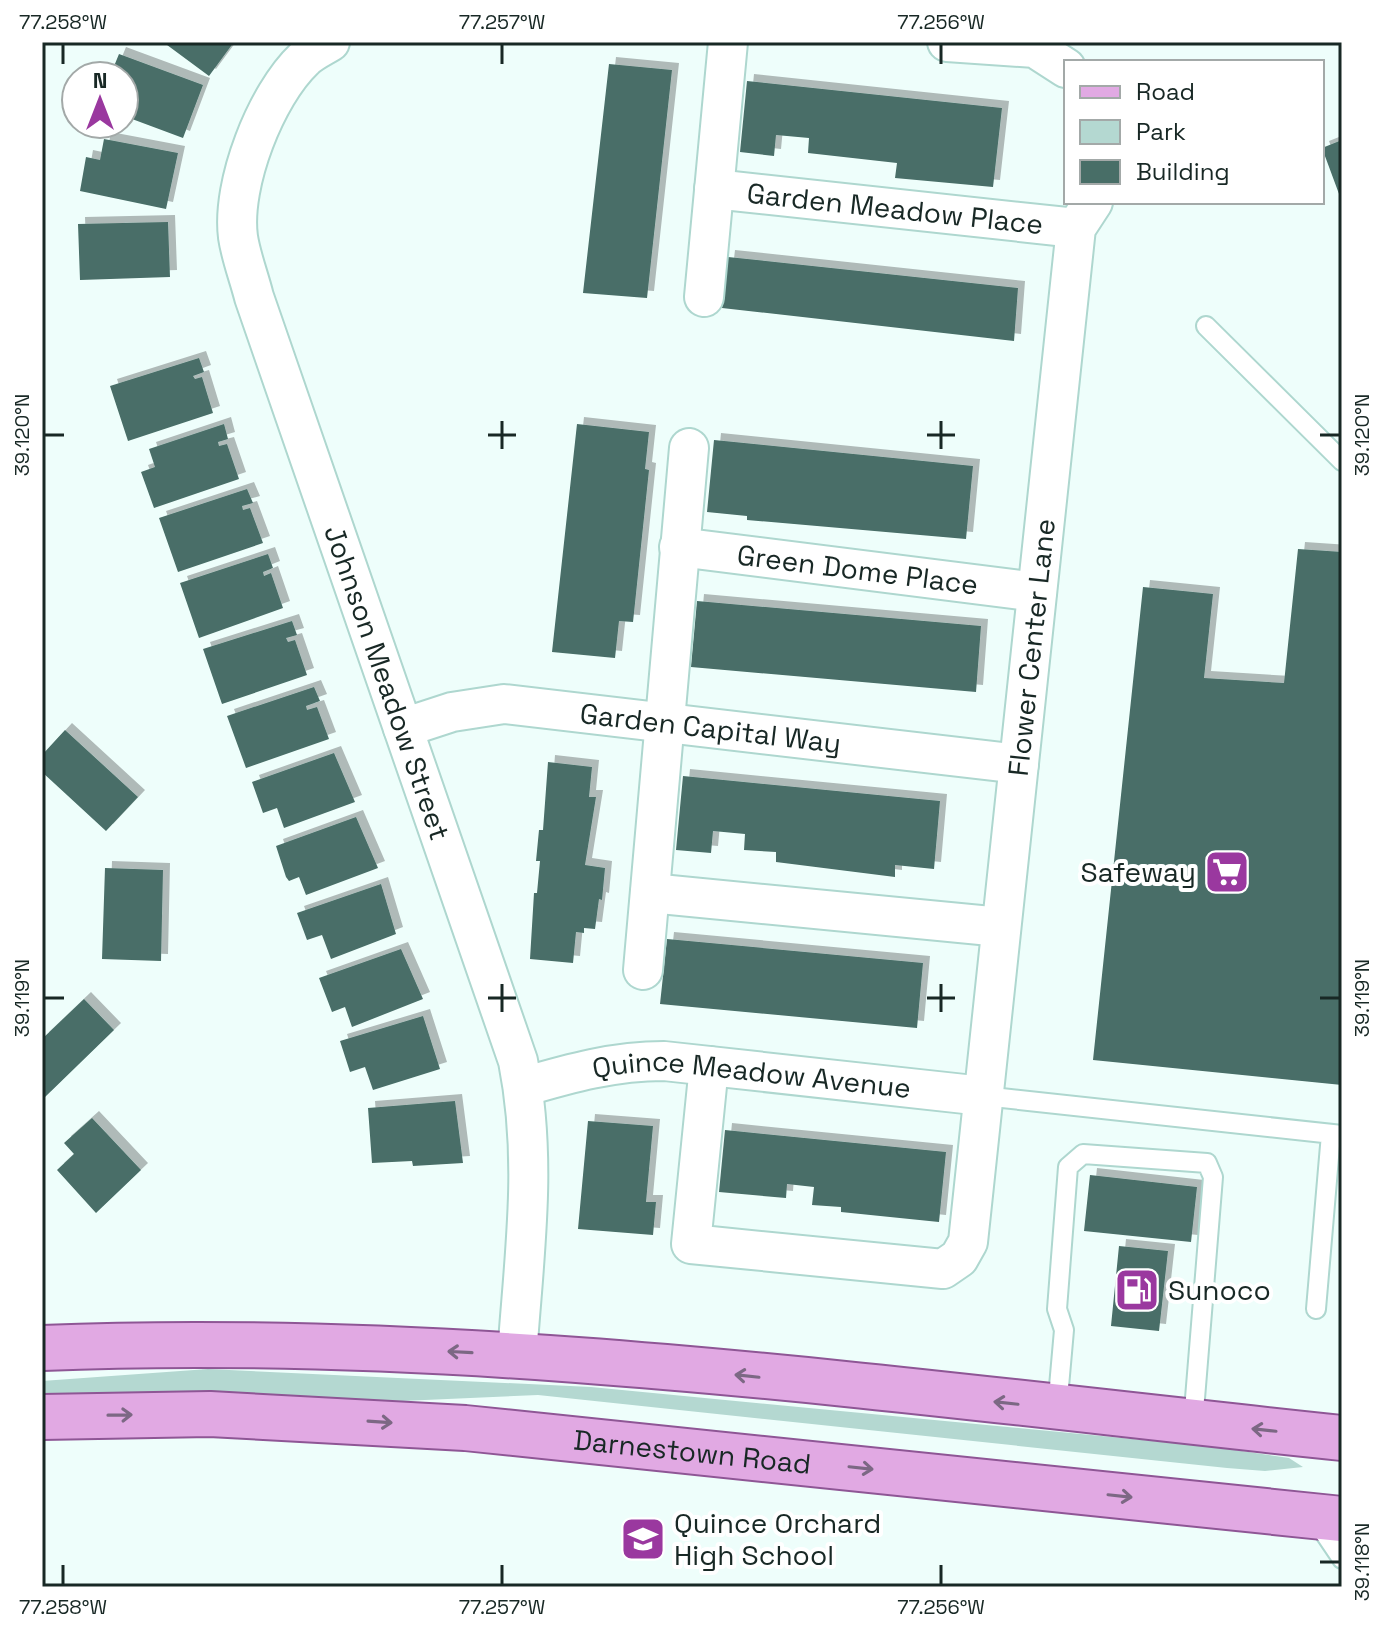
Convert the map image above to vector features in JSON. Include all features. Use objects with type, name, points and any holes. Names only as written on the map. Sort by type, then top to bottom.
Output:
[{"type":"main road","points":[[42,1348],[298,1346],[517,1356],[1342,1438]]},
{"type":"main road","name":"Darnestown Road","points":[[42,1417],[210,1414],[465,1428],[1328,1518]]},
{"type":"street","name":"Johnson Meadow Street","points":[[330,42],[305,58],[277,94],[255,143],[241,187],[238,235],[254,297],[518,1061],[529,1118],[530,1174],[517,1356]]},
{"type":"street","name":"Garden Meadow Place","points":[[704,297],[728,42]]},
{"type":"street","points":[[947,42],[1035,48],[1064,67]]},
{"type":"street","name":"Garden Meadow Place","points":[[714,189],[1084,215]]},
{"type":"street","name":"Flower Center Lane","points":[[983,1096],[1037,592],[1084,215]]},
{"type":"street","points":[[643,970],[689,448]]},
{"type":"street","name":"Green Dome Place","points":[[679,547],[1037,592]]},
{"type":"street","name":"Garden Capital Way","points":[[403,728],[452,712],[504,704],[1019,764]]},
{"type":"street","points":[[650,893],[1001,927]]},
{"type":"street","name":"Quince Meadow Avenue","points":[[523,1087],[592,1067],[630,1061],[709,1066],[983,1096]]},
{"type":"street","points":[[709,1066],[691,1244],[943,1269],[959,1258],[968,1242],[983,1096]]},
{"type":"lane","points":[[1206,326],[1342,461]]},
{"type":"lane","points":[[983,1096],[1336,1134],[1316,1309]]},
{"type":"lane","points":[[1057,1409],[1064,1330],[1057,1309],[1068,1167],[1083,1154],[1207,1163],[1213,1177],[1193,1423]]},
{"type":"lane","points":[[1328,1518],[1342,1559]]},
{"type":"green space","points":[[208,1369],[591,1387],[1215,1447],[1289,1458],[1303,1467],[1265,1471],[1227,1468],[538,1395],[402,1401],[266,1395],[42,1395],[42,1381]]},
{"type":"building","points":[[163,42],[234,42],[209,76]]},
{"type":"building","points":[[119,54],[135,60],[117,60]]},
{"type":"building","points":[[140,62],[203,85],[183,138],[140,122]]},
{"type":"building","points":[[609,64],[672,70],[647,298],[583,293]]},
{"type":"building","points":[[747,81],[1002,108],[993,187],[895,178],[897,163],[808,153],[809,138],[776,135],[774,156],[740,152]]},
{"type":"building","points":[[104,140],[178,153],[166,209],[80,191],[86,157],[100,160]]},
{"type":"building","points":[[1342,140],[1342,202],[1324,153],[1324,147]]},
{"type":"building","points":[[168,222],[170,277],[80,280],[78,224]]},
{"type":"building","points":[[728,257],[1018,288],[1014,341],[722,308]]},
{"type":"building","points":[[199,358],[204,372],[193,376],[195,379],[202,377],[213,413],[128,441],[110,386]]},
{"type":"building","points":[[224,424],[228,439],[218,442],[219,446],[227,444],[239,479],[154,508],[141,472],[155,467],[149,449]]},
{"type":"building","points":[[577,424],[649,432],[645,469],[649,470],[633,622],[619,621],[615,658],[552,652]]},
{"type":"building","points":[[714,440],[973,466],[966,539],[747,520],[747,516],[707,512]]},
{"type":"building","points":[[247,489],[253,503],[242,506],[243,510],[250,508],[263,543],[178,572],[159,518]]},
{"type":"building","name":"Safeway","points":[[1298,549],[1342,552],[1342,1085],[1093,1060],[1143,587],[1213,594],[1204,678],[1284,683]]},
{"type":"building","points":[[268,554],[273,568],[263,572],[264,576],[271,573],[283,608],[199,638],[180,583]]},
{"type":"building","points":[[697,601],[981,626],[976,692],[691,667]]},
{"type":"building","points":[[292,621],[297,635],[286,638],[288,642],[295,640],[307,675],[222,704],[203,649]]},
{"type":"building","points":[[314,687],[320,701],[306,706],[307,710],[317,707],[329,739],[246,768],[227,716]]},
{"type":"building","points":[[65,730],[138,797],[106,831],[42,772],[42,755]]},
{"type":"building","points":[[334,753],[355,802],[284,828],[277,808],[263,813],[252,782]]},
{"type":"building","points":[[548,762],[592,767],[589,797],[596,797],[585,865],[605,868],[595,929],[584,928],[584,933],[576,932],[573,963],[530,959],[534,893],[537,893],[540,861],[536,861],[539,830],[543,830]]},
{"type":"building","points":[[683,776],[940,801],[934,869],[895,865],[895,877],[776,862],[776,852],[744,850],[745,834],[713,831],[711,853],[676,850]]},
{"type":"building","points":[[356,817],[378,868],[306,895],[299,877],[289,881],[276,846]]},
{"type":"building","points":[[105,868],[163,870],[161,961],[102,959]]},
{"type":"building","points":[[381,884],[396,934],[331,959],[322,935],[307,940],[297,913]]},
{"type":"building","points":[[667,939],[923,963],[917,1028],[660,1004]]},
{"type":"building","points":[[401,949],[423,999],[352,1027],[345,1007],[332,1012],[319,978]]},
{"type":"building","points":[[84,999],[114,1030],[44,1098],[42,1039]]},
{"type":"building","points":[[423,1016],[440,1069],[373,1090],[365,1067],[350,1072],[340,1041]]},
{"type":"building","points":[[455,1101],[463,1163],[413,1166],[412,1161],[372,1163],[368,1108]]},
{"type":"building","points":[[92,1118],[141,1170],[96,1213],[57,1170],[74,1154],[64,1143]]},
{"type":"building","points":[[588,1121],[653,1126],[646,1202],[656,1202],[653,1235],[578,1229]]},
{"type":"building","points":[[725,1130],[946,1152],[939,1222],[841,1212],[841,1207],[812,1205],[814,1187],[787,1184],[786,1198],[719,1192]]},
{"type":"building","points":[[1090,1175],[1197,1187],[1191,1242],[1084,1231]]},
{"type":"building","points":[[1119,1246],[1168,1251],[1159,1331],[1111,1326]]},
{"type":"place","name":"Safeway","points":[[1227,872]]},
{"type":"place","name":"Sunoco","points":[[1137,1290]]},
{"type":"place","name":"Quince Orchard High School","points":[[643,1539]]}]
